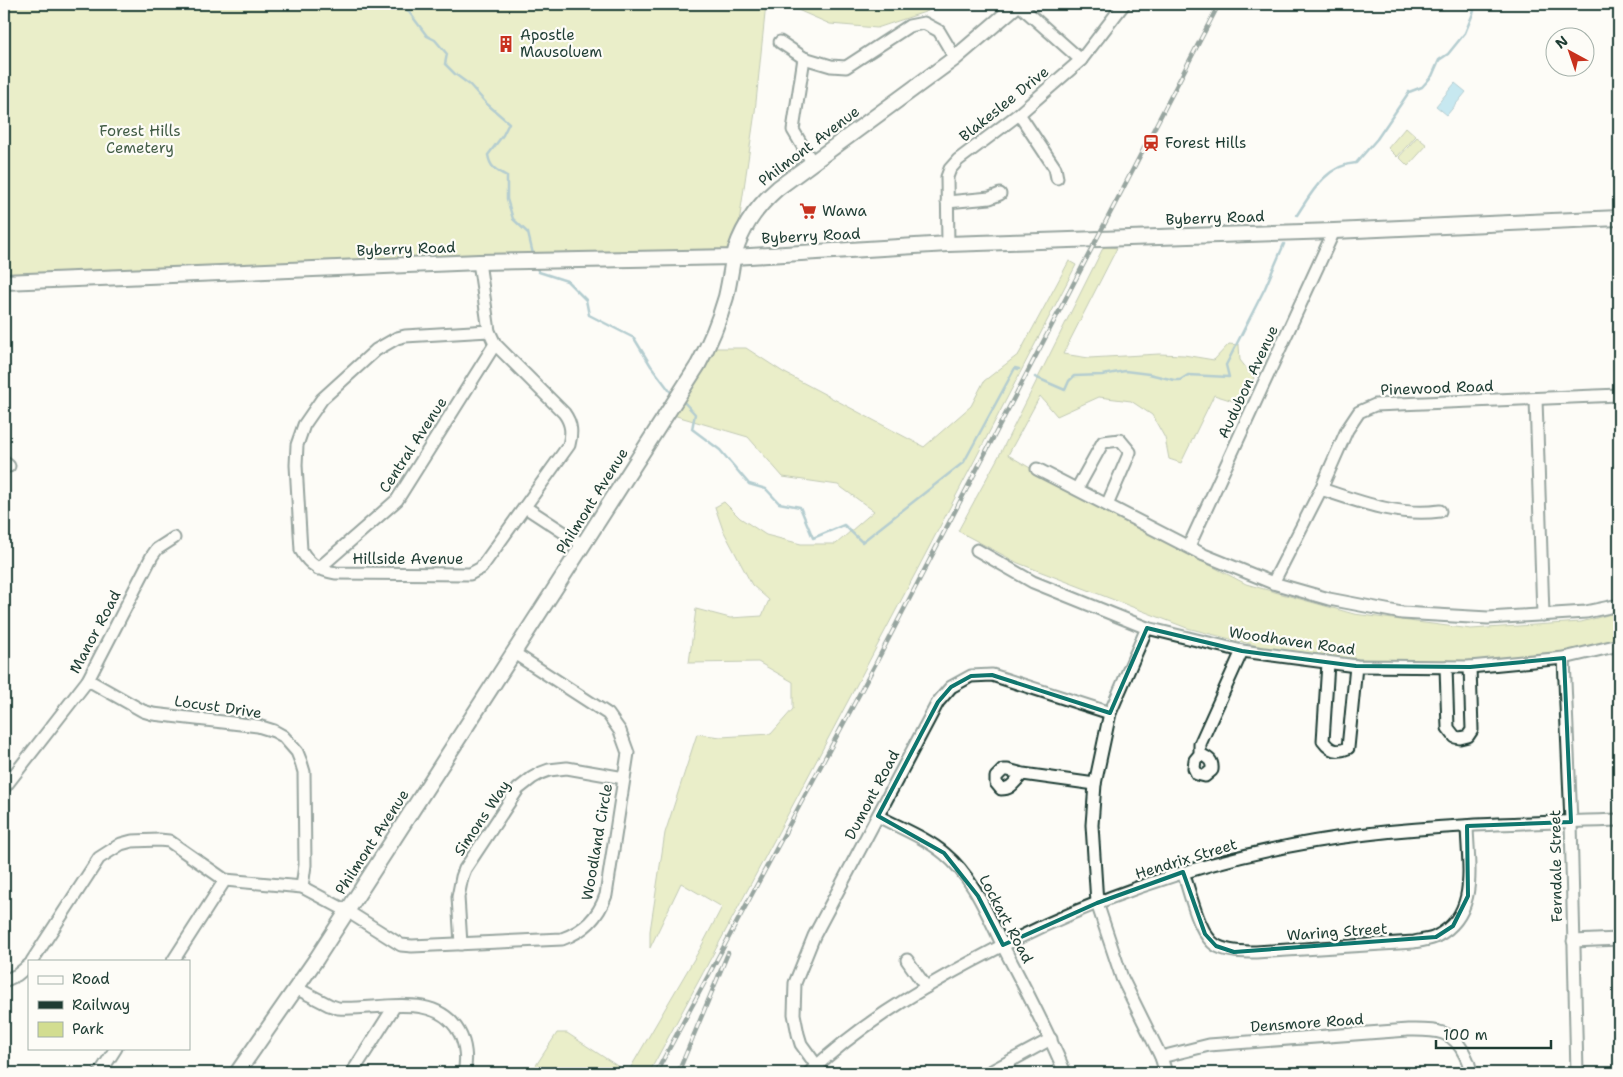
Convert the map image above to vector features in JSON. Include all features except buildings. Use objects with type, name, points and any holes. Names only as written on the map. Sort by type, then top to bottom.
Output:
[{"type":"main road","name":"Philmont Avenue","points":[[238,1073],[347,911],[514,653],[711,341],[727,294],[734,257],[742,233],[761,203],[812,162],[955,58],[1018,4]]},
{"type":"main road","name":"Byberry Road","points":[[4,282],[479,262],[734,257],[948,244],[1334,231],[1619,218]]},
{"type":"street","points":[[1018,4],[1081,60]]},
{"type":"street","name":"Blakeslee Drive","points":[[948,244],[946,177],[950,169],[958,160],[1019,114],[1081,60],[1124,4]]},
{"type":"street","points":[[780,42],[804,58],[831,66],[846,67],[909,26],[924,23],[939,31],[955,58]]},
{"type":"street","points":[[804,58],[793,130],[812,162]]},
{"type":"street","points":[[1019,114],[1055,168],[1057,178]]},
{"type":"street","points":[[947,202],[990,198],[1000,194]]},
{"type":"street","name":"Audubon Avenue","points":[[1189,546],[1334,231]]},
{"type":"street","points":[[479,262],[489,331],[495,344]]},
{"type":"street","points":[[318,569],[301,550],[296,466],[297,445],[304,425],[312,412],[376,350],[390,341],[405,336],[489,331]]},
{"type":"street","name":"Hillside Avenue","points":[[318,569],[336,574],[470,574],[480,568],[526,507],[569,445],[572,432],[564,413],[495,344]]},
{"type":"street","name":"Central Avenue","points":[[318,569],[397,500],[495,344]]},
{"type":"street","name":"Pinewood Road","points":[[1274,583],[1321,489],[1347,430],[1359,412],[1375,405],[1619,394]]},
{"type":"street","points":[[1536,399],[1543,615]]},
{"type":"street","points":[[1077,489],[1103,442],[1120,440],[1130,452],[1107,505]]},
{"type":"street","points":[[1036,469],[1204,555],[1274,583],[1329,599],[1402,613],[1488,618],[1586,612],[1619,605]]},
{"type":"street","points":[[1321,489],[1376,507],[1408,511],[1440,511]]},
{"type":"street","points":[[526,507],[583,545]]},
{"type":"street","name":"Manor Road","points":[[4,788],[88,680],[152,556],[157,549],[174,538]]},
{"type":"street","name":"Woodhaven Road","points":[[977,550],[1033,582],[1147,628],[1242,651],[1356,666],[1470,667],[1564,658],[1619,645]]},
{"type":"street","points":[[1147,628],[1110,713],[1095,784],[1092,825],[1097,903],[1122,978],[1161,1057],[1166,1073]]},
{"type":"street","points":[[1200,754],[1200,744],[1242,651]]},
{"type":"street","name":"Woodland Circle","points":[[302,887],[347,911],[401,945],[562,939],[579,932],[594,919],[601,909],[606,895],[628,753],[626,743],[615,722],[608,714],[514,653]]},
{"type":"street","name":"Ferndale Street","points":[[1564,658],[1571,822],[1577,1073]]},
{"type":"street","points":[[1328,663],[1324,741],[1328,748],[1334,751],[1348,748],[1356,666]]},
{"type":"street","points":[[1446,667],[1448,728],[1455,737],[1460,738],[1468,736],[1472,730],[1470,667]]},
{"type":"street","name":"Dumont Road","points":[[816,1071],[801,1044],[798,1034],[794,1014],[795,983],[814,936],[938,702],[951,687],[971,676],[992,675],[1110,713]]},
{"type":"street","name":"Locust Drive","points":[[88,680],[143,711],[153,714],[258,726],[274,731],[290,742],[304,772],[305,865],[302,887]]},
{"type":"street","name":"Simons Way","points":[[461,944],[458,897],[465,869],[518,789],[540,773],[558,768],[624,778]]},
{"type":"street","points":[[1023,774],[1095,784]]},
{"type":"street","name":"Lockart Road","points":[[878,816],[919,837],[944,853],[959,868],[978,896],[1052,1039],[1065,1073]]},
{"type":"street","name":"Hendrix Street","points":[[816,1071],[858,1032],[926,987],[1003,945],[1097,903],[1183,872],[1238,858],[1326,840],[1367,834],[1466,826],[1619,820]]},
{"type":"street","name":"Waring Street","points":[[1183,872],[1204,934],[1216,946],[1234,952],[1414,942],[1436,937],[1453,926],[1458,919],[1468,896],[1466,826]]},
{"type":"street","points":[[33,960],[100,858],[120,844],[159,840],[169,841],[225,880],[302,887]]},
{"type":"street","points":[[174,960],[225,880]]},
{"type":"street","points":[[1573,941],[1619,939]]},
{"type":"street","points":[[907,960],[926,987]]},
{"type":"street","points":[[4,981],[17,975],[28,965]]},
{"type":"street","points":[[296,988],[338,1008],[413,1006],[429,1008],[448,1019],[456,1027],[464,1044],[464,1073]]},
{"type":"street","points":[[352,1073],[394,1007]]},
{"type":"street","name":"Densmore Road","points":[[1161,1057],[1209,1045],[1408,1030],[1445,1033],[1462,1048],[1470,1067],[1470,1073]]},
{"type":"street","points":[[988,1073],[1052,1039]]},
{"type":"street","points":[[100,1073],[115,1050]]},
{"type":"highlighted area","points":[[1147,628],[1242,651],[1356,666],[1470,667],[1564,658],[1571,822],[1467,826],[1468,896],[1453,926],[1436,937],[1234,952],[1216,946],[1205,934],[1183,872],[1097,903],[1003,945],[978,896],[944,853],[878,816],[938,702],[951,687],[971,676],[992,675],[1110,713]]},
{"type":"green space","name":"Forest Hills Cemetery","points":[[4,4],[766,4],[755,112],[734,257],[4,281]]},
{"type":"green space","points":[[784,4],[935,4],[928,11],[877,28],[830,24]]},
{"type":"green space","points":[[1406,127],[1416,136],[1397,157],[1388,148]]},
{"type":"green space","points":[[1417,137],[1427,145],[1408,166],[1399,157]]},
{"type":"green space","points":[[1104,246],[1117,248],[1063,354],[1089,358],[1159,354],[1184,355],[1214,360],[1229,344],[1239,345],[1240,360],[1254,378],[1243,404],[1214,395],[1181,463],[1169,459],[1165,438],[1152,415],[1131,401],[1099,397],[1057,416],[1040,396],[1008,455],[1080,497],[1246,584],[1354,614],[1471,629],[1581,622],[1619,612],[1619,638],[1594,647],[1545,655],[1462,662],[1361,659],[1266,648],[1187,628],[1018,563],[958,531],[1001,452]]},
{"type":"green space","points":[[1069,261],[1076,265],[971,468],[649,1073],[630,1073],[631,1067],[700,949],[722,907],[681,883],[650,948],[650,931],[665,833],[697,734],[721,737],[771,734],[793,709],[793,682],[758,662],[689,663],[696,609],[730,618],[762,616],[769,600],[752,585],[723,530],[715,507],[724,502],[740,518],[766,535],[801,544],[836,544],[874,511],[838,485],[783,477],[748,437],[673,415],[715,348],[746,348],[783,372],[924,447],[971,406],[984,381],[1019,354]]},
{"type":"green space","points":[[557,1033],[567,1033],[628,1073],[531,1073]]},
{"type":"water","points":[[1455,83],[1466,92],[1447,115],[1436,106]]},
{"type":"waterway","points":[[403,4],[427,36],[435,40],[447,54],[445,64],[470,85],[487,104],[509,123],[503,135],[488,155],[494,168],[507,176],[507,199],[513,219],[528,233],[533,254]]},
{"type":"waterway","points":[[1297,215],[1321,181],[1336,169],[1356,163],[1377,139],[1409,92],[1422,87],[1432,76],[1439,60],[1448,54],[1465,33],[1474,11],[1471,4]]},
{"type":"waterway","points":[[1035,377],[1065,390],[1069,381],[1074,376],[1102,375],[1125,371],[1174,380],[1180,380],[1188,375],[1229,377],[1226,365],[1265,288],[1284,244]]},
{"type":"waterway","points":[[536,267],[539,272],[567,281],[586,300],[589,315],[634,338],[651,366],[672,394]]},
{"type":"waterway","points":[[683,401],[695,414],[692,429],[720,450],[749,484],[766,489],[779,503],[800,507],[813,538],[844,525],[862,542],[964,462],[1015,368],[1019,369]]},
{"type":"railway","points":[[656,1073],[876,663],[1219,4]]},
{"type":"railway","points":[[678,1073],[728,953]]},
{"type":"place","name":"Apostle Mausoluem","points":[[506,44]]},
{"type":"place","name":"Forest Hills","points":[[1151,143]]},
{"type":"place","name":"Wawa","points":[[808,211]]}]
